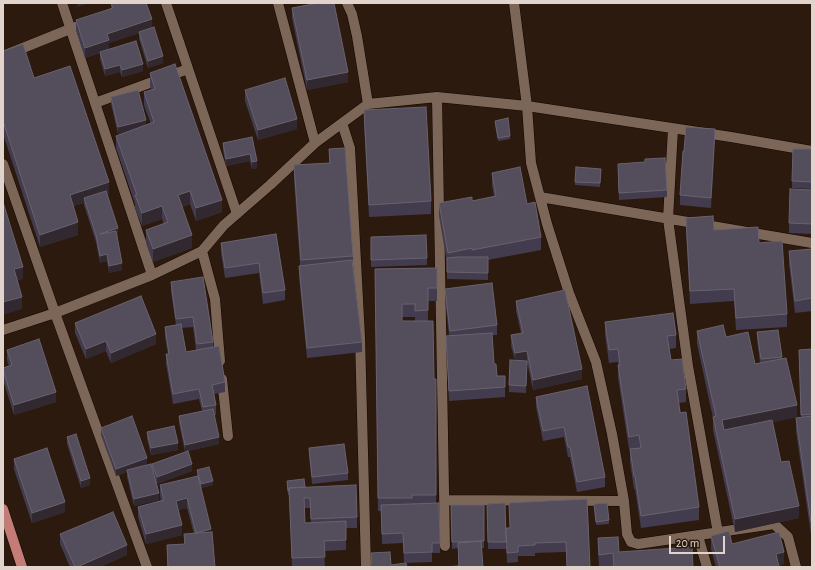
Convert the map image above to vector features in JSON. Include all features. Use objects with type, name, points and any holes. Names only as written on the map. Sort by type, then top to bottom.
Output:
[{"type":"main road","points":[[3,509],[22,567]]},
{"type":"street","points":[[62,3],[152,275]]},
{"type":"street","points":[[166,3],[237,214]]},
{"type":"street","points":[[278,3],[315,144]]},
{"type":"street","points":[[347,3],[352,14],[368,104]]},
{"type":"street","points":[[514,3],[527,106],[531,164],[547,224],[569,293],[596,362],[612,434],[624,501],[627,534],[631,542],[638,544],[774,524],[788,536],[796,567]]},
{"type":"street","points":[[3,56],[85,23]]},
{"type":"street","points":[[95,103],[188,69]]},
{"type":"street","points":[[437,97],[445,546]]},
{"type":"street","points":[[3,330],[152,275],[202,251],[224,225],[315,144],[368,104],[437,97],[527,106],[812,151]]},
{"type":"street","points":[[342,123],[350,148],[360,329],[366,567]]},
{"type":"street","points":[[673,129],[668,219],[688,366],[718,533]]},
{"type":"street","points":[[3,164],[54,312],[147,567]]},
{"type":"street","points":[[540,197],[812,243]]},
{"type":"street","points":[[202,251],[214,299],[228,436]]},
{"type":"street","points":[[445,500],[624,501]]},
{"type":"street","points":[[698,536],[706,567]]},
{"type":"building","points":[[111,3],[146,3],[152,19],[107,34],[109,40],[85,48],[76,20],[113,8]]},
{"type":"building","points":[[318,3],[334,3],[348,72],[307,80],[292,8]]},
{"type":"building","points":[[154,27],[163,56],[148,61],[139,32]]},
{"type":"building","points":[[136,41],[143,64],[122,70],[120,65],[105,69],[100,52]]},
{"type":"building","points":[[23,44],[34,78],[70,66],[109,182],[70,195],[78,222],[40,235],[3,121],[3,51]]},
{"type":"building","points":[[175,64],[222,200],[196,208],[190,191],[178,195],[192,235],[153,249],[146,230],[168,222],[162,206],[142,213],[116,136],[154,122],[144,92],[155,89],[150,73]]},
{"type":"building","points":[[285,78],[297,119],[258,130],[245,90]]},
{"type":"building","points":[[138,90],[146,120],[118,127],[111,97]]},
{"type":"building","points":[[426,107],[431,201],[369,205],[364,110]]},
{"type":"building","points":[[508,118],[510,136],[498,138],[495,121]]},
{"type":"building","points":[[686,127],[715,129],[711,198],[680,195]]},
{"type":"building","points":[[252,137],[257,161],[252,162],[250,154],[226,159],[223,143]]},
{"type":"building","points":[[345,148],[353,256],[301,260],[294,165],[330,163],[329,149]]},
{"type":"building","points":[[793,149],[812,149],[812,182],[792,181]]},
{"type":"building","points":[[665,158],[667,190],[619,193],[618,164],[645,162],[645,159]]},
{"type":"building","points":[[520,167],[527,204],[535,202],[541,237],[448,253],[439,203],[472,197],[472,201],[496,196],[492,173]]},
{"type":"building","points":[[576,167],[601,169],[600,183],[575,182]]},
{"type":"building","points":[[790,189],[812,190],[812,224],[789,223]]},
{"type":"building","points":[[106,191],[118,228],[100,234],[116,231],[122,263],[109,266],[107,254],[100,256],[96,235],[84,198]]},
{"type":"building","points":[[3,202],[23,267],[14,269],[22,297],[3,302]]},
{"type":"building","points":[[713,216],[714,230],[758,227],[759,243],[782,241],[787,314],[736,318],[734,289],[690,291],[686,218]]},
{"type":"building","points":[[276,234],[285,290],[263,293],[259,263],[225,268],[221,243]]},
{"type":"building","points":[[426,235],[427,258],[371,260],[371,237]]},
{"type":"building","points":[[812,249],[812,298],[795,301],[789,251]]},
{"type":"building","points":[[488,257],[488,273],[447,272],[447,258]]},
{"type":"building","points":[[352,260],[362,342],[307,348],[299,266]]},
{"type":"building","points":[[437,268],[437,288],[428,288],[428,310],[415,311],[415,304],[402,304],[402,321],[433,321],[434,379],[436,379],[436,495],[412,495],[412,498],[378,498],[375,269]]},
{"type":"building","points":[[203,277],[213,342],[197,344],[193,317],[176,319],[171,282]]},
{"type":"building","points":[[492,283],[497,325],[450,331],[445,289]]},
{"type":"building","points":[[565,290],[582,369],[533,380],[527,351],[515,353],[511,335],[523,333],[516,301]]},
{"type":"building","points":[[141,296],[156,334],[111,353],[106,341],[86,349],[75,323]]},
{"type":"building","points":[[673,313],[676,335],[667,336],[671,360],[682,359],[686,389],[677,390],[680,413],[686,412],[699,507],[641,516],[630,449],[641,448],[639,435],[629,437],[618,365],[620,365],[618,349],[609,350],[605,322]]},
{"type":"building","points":[[181,324],[186,352],[219,346],[225,382],[212,385],[216,405],[203,407],[199,389],[173,394],[166,354],[169,354],[165,327]]},
{"type":"building","points":[[723,325],[726,337],[748,332],[755,364],[786,358],[797,405],[722,420],[724,430],[772,420],[781,462],[789,461],[799,506],[735,519],[713,417],[716,416],[697,331]]},
{"type":"building","points":[[778,330],[782,357],[761,359],[757,332]]},
{"type":"building","points":[[492,333],[494,364],[496,364],[497,376],[505,376],[505,387],[449,391],[446,336]]},
{"type":"building","points":[[39,339],[56,392],[14,405],[3,370],[3,368],[12,365],[7,350]]},
{"type":"building","points":[[812,349],[812,414],[801,415],[799,350]]},
{"type":"building","points":[[510,360],[527,361],[526,386],[509,385]]},
{"type":"building","points":[[587,386],[605,477],[577,482],[570,447],[568,447],[564,427],[543,431],[536,397]]},
{"type":"building","points":[[213,409],[219,437],[185,445],[179,416]]},
{"type":"building","points":[[132,416],[147,458],[116,469],[101,428]]},
{"type":"building","points":[[812,416],[812,522],[811,522],[796,418]]},
{"type":"building","points":[[174,426],[178,443],[151,448],[147,432]]},
{"type":"building","points":[[76,434],[90,478],[81,481],[67,437]]},
{"type":"building","points":[[344,444],[348,473],[312,477],[309,448]]},
{"type":"building","points":[[47,448],[65,502],[32,513],[14,459]]},
{"type":"building","points":[[188,451],[192,464],[157,477],[152,464]]},
{"type":"building","points":[[151,464],[159,493],[134,499],[127,470]]},
{"type":"building","points":[[209,467],[213,481],[201,484],[197,470]]},
{"type":"building","points":[[198,476],[211,529],[196,533],[187,498],[176,501],[182,525],[146,534],[138,507],[164,500],[160,485]]},
{"type":"building","points":[[304,479],[305,487],[289,488],[288,491],[287,481]]},
{"type":"building","points":[[356,485],[357,517],[311,519],[310,498],[304,498],[305,523],[346,521],[346,540],[324,541],[325,557],[292,558],[289,488]]},
{"type":"building","points":[[587,499],[590,567],[567,567],[566,542],[535,543],[535,545],[518,546],[518,552],[507,553],[506,528],[510,528],[509,503]]},
{"type":"building","points":[[439,503],[440,543],[432,543],[432,552],[404,553],[403,533],[382,534],[381,505]]},
{"type":"building","points":[[505,503],[506,542],[488,542],[487,504]]},
{"type":"building","points":[[607,503],[609,520],[596,522],[594,504]]},
{"type":"building","points":[[451,505],[484,505],[484,541],[452,542]]},
{"type":"building","points":[[113,512],[127,545],[75,567],[60,534]]},
{"type":"building","points":[[729,531],[732,544],[779,532],[784,552],[776,554],[779,567],[720,567],[711,536]]},
{"type":"building","points":[[212,532],[215,567],[168,567],[167,545],[185,544],[184,534]]},
{"type":"building","points":[[618,537],[619,552],[692,547],[693,567],[614,567],[613,553],[599,555],[598,538]]},
{"type":"building","points":[[481,541],[483,567],[444,567],[459,566],[458,543]]},
{"type":"building","points":[[390,552],[391,565],[406,563],[407,567],[372,567],[371,553]]}]
